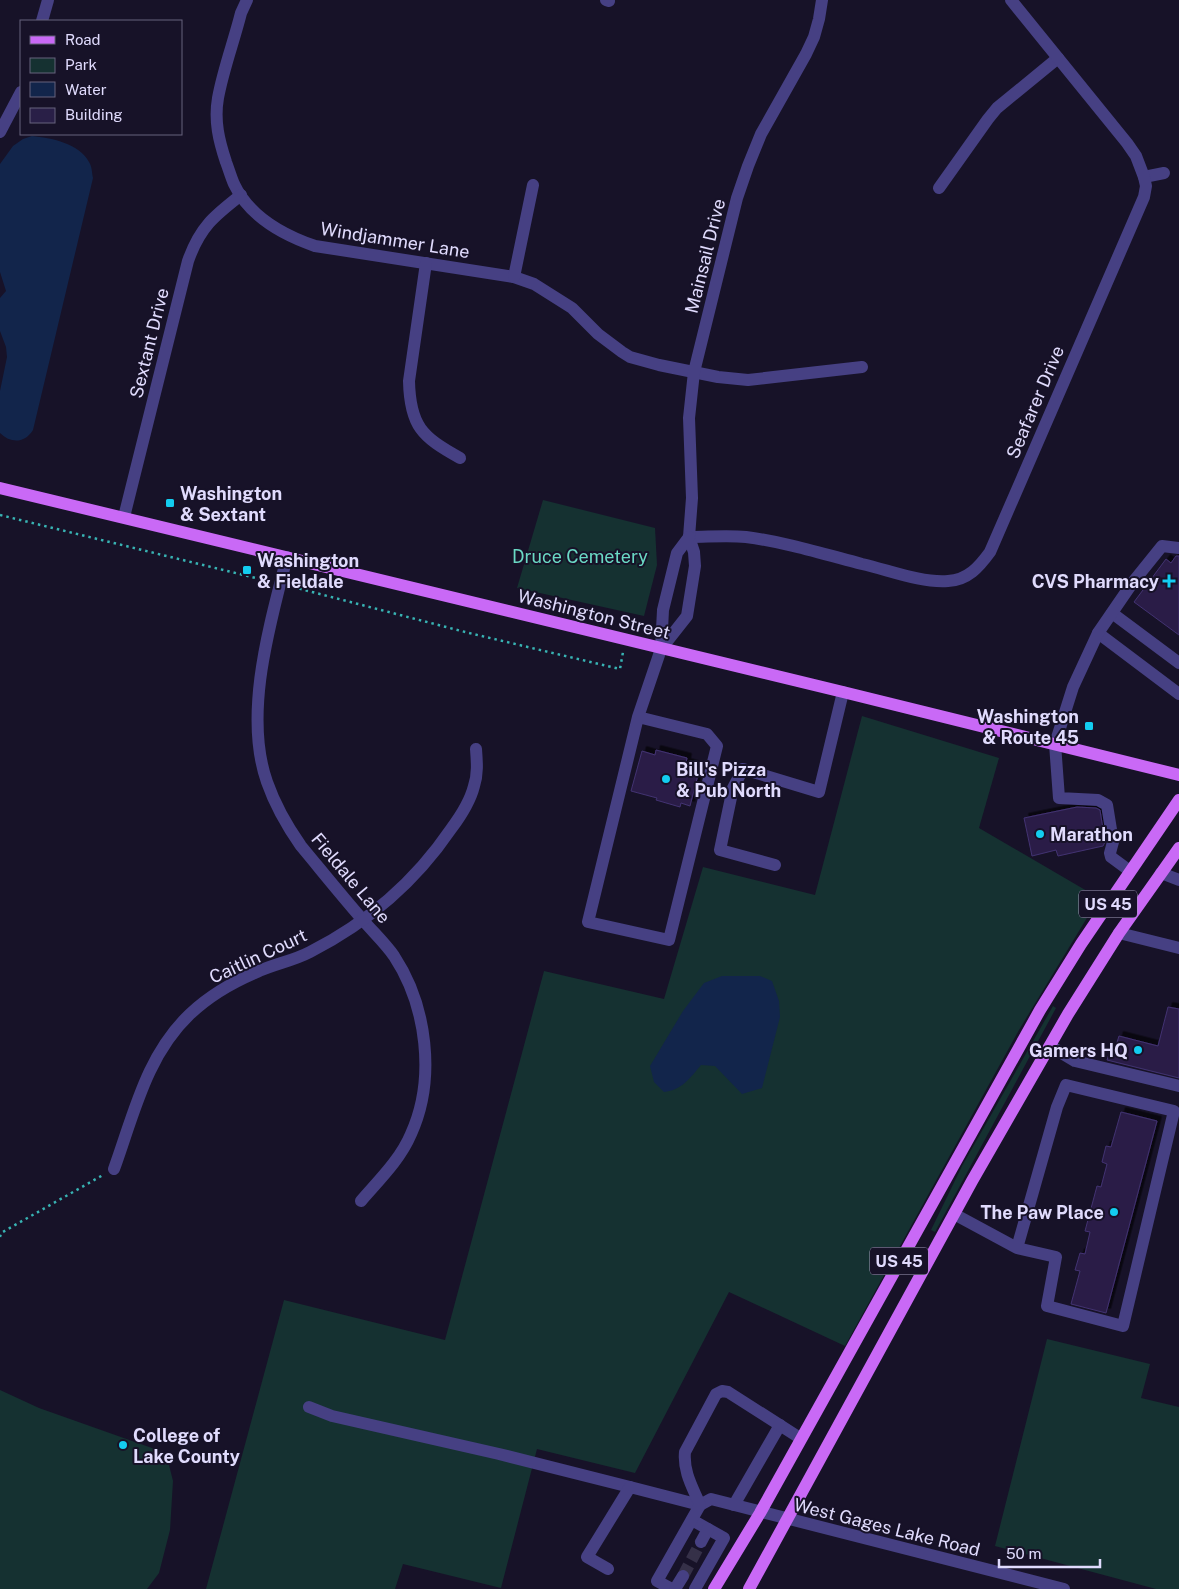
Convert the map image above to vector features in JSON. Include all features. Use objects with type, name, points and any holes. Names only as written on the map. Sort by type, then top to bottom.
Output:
[{"type":"main road","name":"Washington Street","points":[[0,488],[1179,775]]},
{"type":"main road","name":"US 45","points":[[714,1589],[760,1513],[800,1438],[1040,1010],[1081,944],[1179,800]]},
{"type":"main road","name":"US 45","points":[[749,1589],[954,1214],[1068,1014],[1119,933],[1179,848]]},
{"type":"street","points":[[42,20],[48,0]]},
{"type":"street","name":"Windjammer Lane","points":[[247,0],[241,13],[218,98],[216,118],[219,143],[235,185],[241,195],[256,213],[294,239],[338,251],[514,277],[534,284],[572,308],[598,334],[630,358],[694,372],[748,380],[862,366]]},
{"type":"street","name":"Mainsail Drive","points":[[661,649],[687,616],[695,566],[694,552],[689,537],[692,498],[689,418],[694,372],[737,198],[761,134],[814,37],[822,0]]},
{"type":"street","name":"Seafarer Drive","points":[[689,537],[736,537],[776,542],[921,579],[947,581],[976,578],[980,566],[990,552],[1094,310],[1126,242],[1144,197],[1146,186],[1136,156],[1127,143],[1011,0]]},
{"type":"street","points":[[939,188],[997,108],[1058,58]]},
{"type":"street","points":[[0,132],[20,94]]},
{"type":"street","points":[[1144,177],[1164,173]]},
{"type":"street","points":[[514,277],[533,185]]},
{"type":"street","name":"Sextant Drive","points":[[124,517],[194,243],[203,229],[216,215],[241,195]]},
{"type":"street","points":[[426,263],[409,381],[410,400],[413,415],[420,429],[436,445],[460,458]]},
{"type":"street","name":"Mainsail Drive","points":[[661,649],[663,610],[677,553],[689,537]]},
{"type":"street","points":[[1130,871],[1111,857],[1110,853],[1113,842],[1107,805],[1098,800],[1059,798],[1055,744],[1073,687],[1098,633],[1133,582],[1162,546],[1179,548]]},
{"type":"street","name":"Fieldale Lane","points":[[287,557],[258,694],[260,742],[266,780],[277,805],[301,846],[393,955],[406,977],[415,998],[426,1059],[425,1082],[419,1112],[411,1135],[396,1160],[361,1201]]},
{"type":"street","points":[[1112,613],[1179,663]]},
{"type":"street","points":[[1098,633],[1179,694]]},
{"type":"street","points":[[638,716],[706,734],[717,746],[669,940],[588,922],[638,716],[661,649]]},
{"type":"street","points":[[775,865],[720,850],[733,788],[743,769],[819,792],[842,692]]},
{"type":"street","name":"Caitlin Court","points":[[114,1169],[141,1089],[153,1063],[171,1036],[190,1014],[233,984],[257,972],[309,953],[363,920],[390,900],[413,878],[439,848],[460,815],[474,789],[477,773],[476,749]]},
{"type":"street","points":[[1161,873],[1179,880]]},
{"type":"street","points":[[1119,933],[1179,948]]},
{"type":"street","points":[[1050,1046],[1075,1060],[1179,1086]]},
{"type":"street","points":[[954,1214],[1016,1248],[1056,1257],[1047,1306],[1123,1326],[1174,1110],[1066,1085],[1057,1107],[1016,1248]]},
{"type":"street","points":[[683,1576],[674,1589],[657,1581],[700,1505],[685,1466],[686,1447],[719,1392],[728,1392],[800,1438]]},
{"type":"street","points":[[309,1407],[332,1416],[500,1454],[700,1505]]},
{"type":"street","points":[[734,1505],[780,1425]]},
{"type":"street","points":[[608,1569],[587,1557],[630,1487]]},
{"type":"street","name":"West Gages Lake Road","points":[[700,1505],[711,1499],[1064,1589]]},
{"type":"street","points":[[692,1520],[724,1538],[696,1589]]},
{"type":"street","points":[[701,1542],[708,1529]]},
{"type":"path","points":[[0,515],[620,669],[621,662]]},
{"type":"path","points":[[0,1237],[1,1233],[114,1169]]},
{"type":"green space","name":"Druce Cemetery","points":[[543,500],[655,528],[657,565],[644,616],[517,588]]},
{"type":"green space","points":[[862,716],[999,758],[979,828],[1099,898],[1019,1030],[845,1346],[729,1292],[635,1473],[537,1449],[501,1588],[403,1564],[395,1589],[206,1589],[284,1300],[445,1340],[544,971],[664,999],[703,867],[815,895]]},
{"type":"green space","points":[[1053,1006],[1056,1008],[935,1232],[931,1230],[962,1166]]},
{"type":"green space","points":[[1047,1339],[1150,1364],[1141,1398],[1179,1407],[1179,1589],[1156,1589],[995,1546]]},
{"type":"green space","points":[[0,1390],[39,1408],[166,1453],[173,1481],[170,1530],[159,1573],[147,1589],[0,1589]]},
{"type":"water","points":[[32,136],[56,140],[79,150],[90,164],[93,178],[33,430],[22,440],[13,440],[4,437],[0,433],[0,391],[7,357],[6,347],[0,331],[0,298],[6,291],[0,272],[0,164],[13,146],[23,139]]},
{"type":"water","points":[[722,976],[760,976],[772,981],[779,1001],[780,1017],[762,1088],[742,1094],[715,1066],[701,1065],[681,1086],[664,1092],[654,1082],[650,1066],[683,1011],[704,983]]},
{"type":"building","name":"CVS Pharmacy","points":[[1176,556],[1179,556],[1179,635],[1134,602],[1166,559],[1171,563]]},
{"type":"building","name":"Bill's Pizza & Pub North","points":[[656,750],[687,758],[686,763],[700,767],[690,806],[681,803],[680,807],[631,791],[642,751],[655,755]]},
{"type":"building","name":"Marathon","points":[[1077,807],[1100,810],[1105,842],[1103,846],[1058,856],[1056,850],[1032,856],[1024,818]]},
{"type":"building","points":[[1168,1007],[1179,1009],[1179,1078],[1107,1060],[1111,1048],[1115,1049],[1119,1036],[1158,1046]]},
{"type":"building","points":[[1121,1112],[1157,1121],[1106,1313],[1071,1304],[1080,1271],[1075,1270],[1080,1253],[1085,1254],[1090,1232],[1085,1231],[1097,1186],[1101,1187],[1107,1164],[1102,1162],[1106,1146],[1111,1147]]},
{"type":"tunnel","points":[[683,1576],[701,1542]]},
{"type":"place","name":"Washington & Sextant","points":[[170,503]]},
{"type":"place","name":"Washington & Fieldale","points":[[247,570]]},
{"type":"place","name":"CVS Pharmacy","points":[[1169,581]]},
{"type":"place","name":"Washington & Route 45","points":[[1089,726]]},
{"type":"place","name":"Bill's Pizza & Pub North","points":[[666,779]]},
{"type":"place","name":"Marathon","points":[[1040,834]]},
{"type":"place","name":"Gamers HQ","points":[[1138,1050]]},
{"type":"place","name":"The Paw Place","points":[[1114,1212]]},
{"type":"place","name":"College of Lake County","points":[[123,1445]]}]
